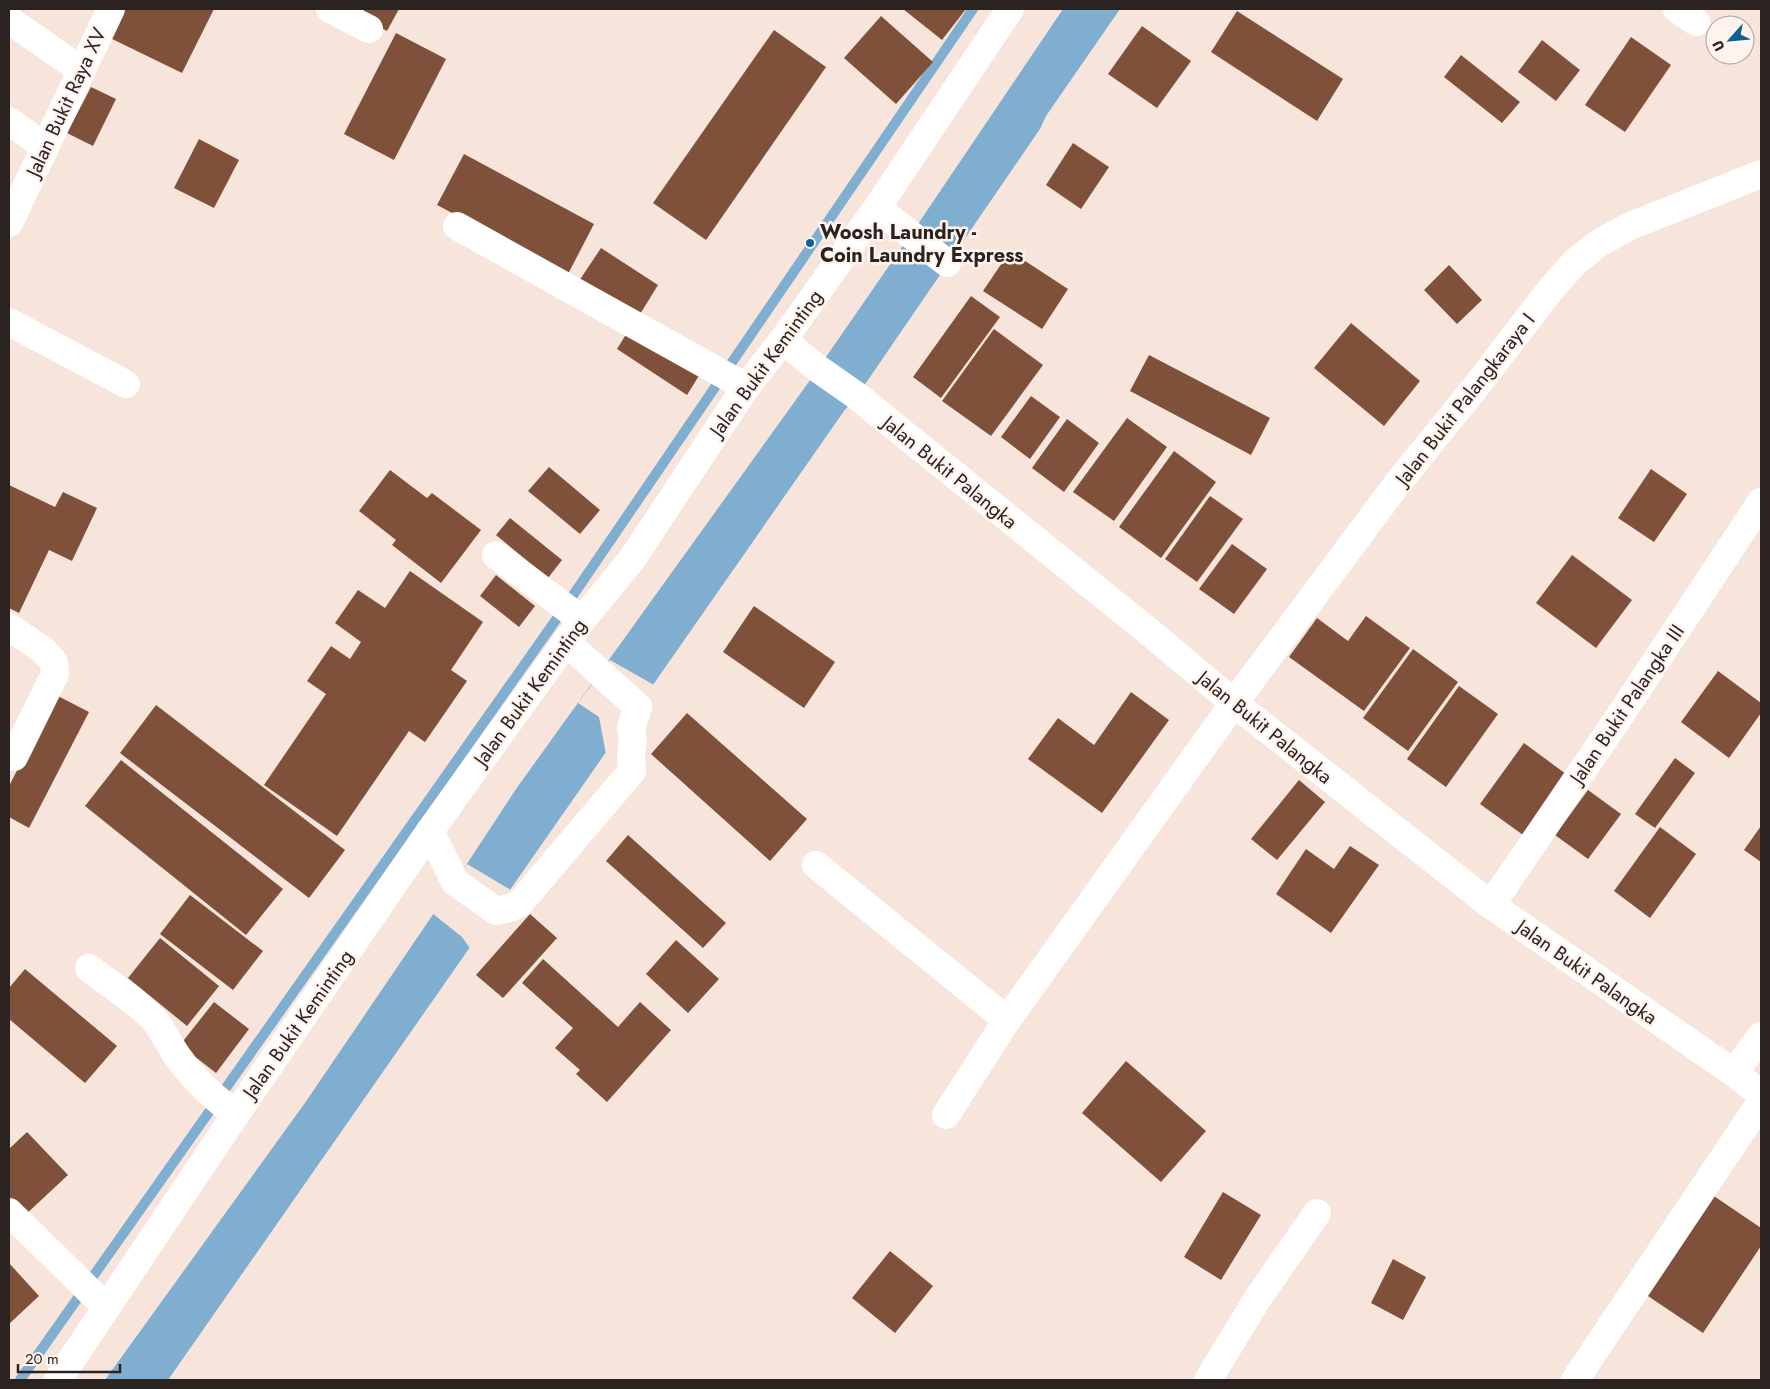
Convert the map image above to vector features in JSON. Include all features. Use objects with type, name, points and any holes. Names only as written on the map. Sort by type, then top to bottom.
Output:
[{"type":"street","name":"Jalan Bukit Raya XV","points":[[9,220],[111,9]]},
{"type":"street","points":[[330,9],[369,29]]},
{"type":"street","name":"Jalan Bukit Keminting","points":[[58,1380],[236,1114],[430,831],[582,620],[632,559],[746,387],[783,340],[877,208],[1010,9]]},
{"type":"street","points":[[9,20],[82,70]]},
{"type":"street","points":[[9,120],[45,147]]},
{"type":"street","name":"Jalan Bukit Palangkaraya I","points":[[946,1115],[1008,1020],[1234,703],[1397,484],[1478,384],[1551,289],[1575,262],[1599,243],[1630,226],[1761,174]]},
{"type":"street","points":[[877,208],[947,263]]},
{"type":"street","points":[[457,226],[746,387]]},
{"type":"street","points":[[9,322],[126,384]]},
{"type":"street","name":"Jalan Bukit Palangka","points":[[783,340],[817,368],[857,396],[1148,631],[1234,703],[1491,905],[1734,1073],[1761,1094]]},
{"type":"street","name":"Jalan Bukit Palangka III","points":[[1491,905],[1617,720],[1761,502]]},
{"type":"street","points":[[496,555],[582,620]]},
{"type":"street","points":[[9,627],[43,650],[54,662],[55,674],[14,757]]},
{"type":"street","points":[[430,831],[455,882],[496,911],[510,908],[519,904],[632,771],[633,741],[631,728],[638,707],[566,642]]},
{"type":"street","points":[[816,865],[1008,1020]]},
{"type":"street","points":[[89,968],[147,1013],[195,1078],[212,1096],[236,1114]]},
{"type":"street","points":[[1734,1073],[1761,1036]]},
{"type":"street","points":[[1575,1380],[1761,1102]]},
{"type":"street","points":[[9,1212],[106,1307]]},
{"type":"street","points":[[1208,1380],[1258,1298],[1318,1213]]},
{"type":"water","points":[[1063,9],[1120,9],[857,396],[844,411],[168,1380],[105,1380],[307,1100],[516,789],[808,383]]},
{"type":"pier","points":[[610,660],[654,685],[606,754],[599,717],[578,703]]},
{"type":"pier","points":[[467,864],[511,890],[470,948],[462,937],[432,913]]},
{"type":"building","points":[[117,9],[214,9],[182,73],[104,35]]},
{"type":"building","points":[[346,9],[399,9],[387,31]]},
{"type":"building","points":[[903,9],[966,9],[942,40]]},
{"type":"building","points":[[1237,11],[1343,79],[1317,121],[1211,52]]},
{"type":"building","points":[[881,16],[933,62],[896,104],[844,58]]},
{"type":"building","points":[[1142,26],[1191,61],[1157,108],[1108,74]]},
{"type":"building","points":[[774,30],[826,67],[706,240],[653,203]]},
{"type":"building","points":[[396,33],[446,59],[394,160],[344,134]]},
{"type":"building","points":[[1631,37],[1671,65],[1625,132],[1585,105]]},
{"type":"building","points":[[1542,40],[1580,70],[1556,101],[1518,72]]},
{"type":"building","points":[[1461,55],[1520,102],[1502,123],[1444,77]]},
{"type":"building","points":[[91,87],[116,99],[93,146],[67,133]]},
{"type":"building","points":[[199,139],[239,160],[214,208],[174,188]]},
{"type":"building","points":[[1073,143],[1109,167],[1081,209],[1046,185]]},
{"type":"building","points":[[464,154],[594,224],[568,274],[437,205]]},
{"type":"building","points":[[601,248],[658,285],[637,319],[579,281]]},
{"type":"building","points":[[1010,251],[1068,289],[1042,329],[983,291]]},
{"type":"building","points":[[1449,265],[1482,300],[1457,324],[1424,290]]},
{"type":"building","points":[[971,296],[1000,317],[941,398],[913,377]]},
{"type":"building","points":[[1351,323],[1420,381],[1384,426],[1314,368]]},
{"type":"building","points":[[630,328],[700,374],[687,395],[617,349]]},
{"type":"building","points":[[994,329],[1043,365],[991,436],[942,401]]},
{"type":"building","points":[[1149,355],[1270,418],[1251,455],[1130,391]]},
{"type":"building","points":[[1031,396],[1060,417],[1030,459],[1001,437]]},
{"type":"building","points":[[1127,418],[1167,447],[1114,521],[1073,492]]},
{"type":"building","points":[[1067,419],[1099,443],[1064,492],[1032,468]]},
{"type":"building","points":[[1174,451],[1216,482],[1161,558],[1119,527]]},
{"type":"building","points":[[549,467],[600,510],[580,534],[528,491]]},
{"type":"building","points":[[1651,469],[1687,494],[1654,542],[1618,518]]},
{"type":"building","points":[[390,470],[427,498],[432,493],[481,530],[441,583],[392,545],[396,540],[359,511]]},
{"type":"building","points":[[9,485],[55,507],[63,492],[97,508],[72,561],[49,550],[19,613],[9,608]]},
{"type":"building","points":[[1210,496],[1243,519],[1197,582],[1165,559]]},
{"type":"building","points":[[510,518],[562,560],[548,578],[496,535]]},
{"type":"building","points":[[1232,544],[1267,569],[1234,614],[1199,589]]},
{"type":"building","points":[[1572,555],[1632,600],[1596,648],[1536,603]]},
{"type":"building","points":[[410,571],[483,622],[451,670],[467,681],[425,742],[409,731],[337,836],[264,785],[326,694],[307,681],[331,646],[350,659],[361,642],[335,623],[358,590],[385,608]]},
{"type":"building","points":[[496,575],[535,606],[519,627],[480,596]]},
{"type":"building","points":[[754,606],[835,662],[804,708],[723,652]]},
{"type":"building","points":[[1366,616],[1410,648],[1364,711],[1289,657],[1317,618],[1348,641]]},
{"type":"building","points":[[1413,649],[1458,682],[1408,751],[1363,718]]},
{"type":"building","points":[[1718,671],[1761,703],[1761,713],[1729,758],[1681,722]]},
{"type":"building","points":[[1459,686],[1498,714],[1446,787],[1407,759]]},
{"type":"building","points":[[1131,692],[1169,720],[1102,813],[1028,759],[1058,718],[1094,745]]},
{"type":"building","points":[[56,695],[89,712],[29,828],[9,817],[9,786]]},
{"type":"building","points":[[156,705],[345,850],[309,898],[120,753]]},
{"type":"building","points":[[687,713],[807,819],[770,861],[651,754]]},
{"type":"building","points":[[1524,743],[1570,777],[1526,837],[1480,804]]},
{"type":"building","points":[[1675,758],[1695,773],[1655,828],[1635,814]]},
{"type":"building","points":[[121,760],[283,889],[246,935],[85,806]]},
{"type":"building","points":[[1299,780],[1325,802],[1277,860],[1251,839]]},
{"type":"building","points":[[1588,790],[1621,814],[1588,859],[1555,835]]},
{"type":"building","points":[[1761,826],[1761,862],[1744,850]]},
{"type":"building","points":[[1660,827],[1696,854],[1650,918],[1614,891]]},
{"type":"building","points":[[628,835],[726,923],[703,948],[606,861]]},
{"type":"building","points":[[1350,846],[1379,865],[1331,933],[1276,894],[1306,849],[1334,869]]},
{"type":"building","points":[[190,895],[263,951],[233,990],[160,934]]},
{"type":"building","points":[[530,914],[557,938],[503,998],[476,975]]},
{"type":"building","points":[[160,938],[219,986],[187,1026],[128,978]]},
{"type":"building","points":[[676,940],[719,979],[688,1013],[646,974]]},
{"type":"building","points":[[543,959],[618,1027],[640,1002],[671,1030],[607,1102],[576,1074],[580,1070],[555,1048],[573,1028],[522,983]]},
{"type":"building","points":[[25,969],[117,1046],[85,1083],[9,1019],[9,988]]},
{"type":"building","points":[[214,1002],[249,1029],[216,1073],[180,1045]]},
{"type":"building","points":[[1126,1061],[1206,1131],[1161,1182],[1082,1113]]},
{"type":"building","points":[[27,1132],[68,1175],[23,1217],[9,1202],[9,1149]]},
{"type":"building","points":[[1223,1192],[1261,1215],[1221,1280],[1184,1257]]},
{"type":"building","points":[[1711,1194],[1761,1228],[1761,1246],[1703,1333],[1645,1294]]},
{"type":"building","points":[[890,1251],[933,1286],[895,1333],[852,1298]]},
{"type":"building","points":[[1393,1259],[1426,1277],[1403,1320],[1371,1303]]},
{"type":"building","points":[[9,1263],[39,1296],[9,1324]]},
{"type":"waterway","points":[[20,1380],[565,607],[973,9]]},
{"type":"place","name":"Woosh Laundry - Coin Laundry Express","points":[[810,243]]}]
